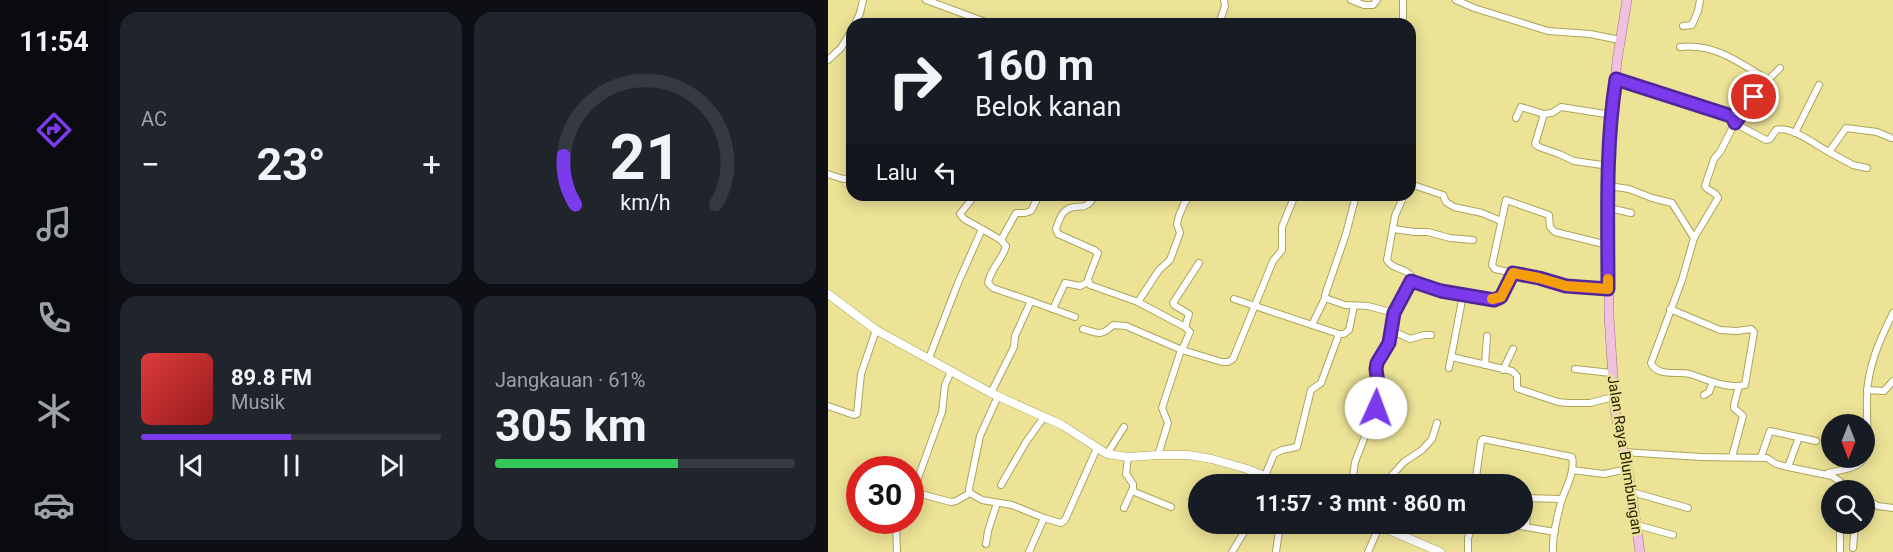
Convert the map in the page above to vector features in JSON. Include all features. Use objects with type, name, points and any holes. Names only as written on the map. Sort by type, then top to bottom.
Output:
[{"type":"main road","name":"Jalan Raya Blumbungan","points":[[1627,0],[1612,115],[1609,166],[1608,289],[1613,397],[1632,492],[1640,552]]},
{"type":"street","points":[[858,18],[863,0]]},
{"type":"street","points":[[926,0],[975,18]]},
{"type":"street","points":[[1221,18],[1225,6],[1224,0]]},
{"type":"street","points":[[1351,0],[1370,6],[1377,0]]},
{"type":"street","points":[[1403,0],[1403,18]]},
{"type":"street","points":[[1456,0],[1474,8],[1548,31],[1590,34],[1620,40]]},
{"type":"street","points":[[1683,26],[1692,25],[1700,0]]},
{"type":"street","points":[[828,60],[846,43]]},
{"type":"street","points":[[1680,47],[1703,47],[1728,55],[1768,80]]},
{"type":"street","points":[[1670,309],[1720,330],[1737,332],[1751,329],[1754,332],[1746,384],[1739,386],[1713,382],[1689,374],[1659,371],[1652,366],[1651,361],[1670,309],[1682,280],[1694,238],[1717,200],[1717,195],[1705,186],[1714,159],[1735,123],[1768,80],[1780,69]]},
{"type":"street","points":[[1616,79],[1728,115],[1735,123],[1766,140],[1781,128],[1795,133],[1853,165],[1867,168]]},
{"type":"street","points":[[1795,133],[1819,85]]},
{"type":"street","points":[[1516,118],[1521,107],[1544,114],[1564,107],[1612,115]]},
{"type":"street","points":[[1544,114],[1534,144],[1574,161],[1609,166]]},
{"type":"street","points":[[1829,152],[1846,128],[1876,132],[1891,138]]},
{"type":"street","points":[[828,174],[846,179]]},
{"type":"street","points":[[1416,186],[1443,195],[1446,202],[1454,207],[1501,220]]},
{"type":"street","points":[[1609,186],[1629,189],[1672,203],[1694,238]]},
{"type":"street","points":[[1608,245],[1555,232],[1550,227],[1549,215],[1505,200],[1492,265],[1495,269],[1566,286],[1608,289]]},
{"type":"street","points":[[970,201],[960,214],[964,219],[1001,240],[1006,246],[988,283],[993,288],[1075,316]]},
{"type":"street","points":[[1001,240],[1016,213],[1031,211],[1036,201]]},
{"type":"street","points":[[1053,309],[1065,283],[1080,286],[1088,282],[1098,253],[1058,234],[1056,230],[1066,210],[1073,207],[1081,208],[1091,201]]},
{"type":"street","points":[[1138,302],[1159,270],[1170,260],[1180,233],[1177,224],[1179,216],[1187,201]]},
{"type":"street","points":[[1083,329],[1100,334],[1107,332],[1116,324],[1126,326],[1182,350],[1215,360],[1228,362],[1233,359],[1273,261],[1282,250],[1282,227],[1293,201]]},
{"type":"street","points":[[1312,325],[1325,298],[1347,234],[1355,201]]},
{"type":"street","points":[[1354,474],[1376,408],[1379,390],[1377,363],[1389,343],[1394,313],[1411,281],[1411,274],[1389,264],[1387,260],[1395,216],[1400,201]]},
{"type":"street","points":[[1609,208],[1631,213]]},
{"type":"street","points":[[1393,229],[1473,240]]},
{"type":"street","points":[[929,358],[958,283],[982,230]]},
{"type":"street","points":[[1185,327],[1189,314],[1174,306],[1173,303],[1199,263]]},
{"type":"street","points":[[1411,281],[1463,295],[1498,299],[1505,291],[1513,273]]},
{"type":"street","points":[[1088,282],[1090,285],[1138,302],[1185,327],[1190,332],[1178,357],[1163,401],[1162,408],[1168,423],[1158,455]]},
{"type":"street","points":[[828,294],[876,330],[994,394],[1062,425],[1107,453],[1128,457],[1188,455],[1229,462],[1256,474]]},
{"type":"street","points":[[1449,368],[1463,295]]},
{"type":"street","points":[[1325,298],[1345,305],[1368,306],[1394,313]]},
{"type":"street","points":[[1234,299],[1339,334],[1344,334],[1349,330],[1354,306]]},
{"type":"street","points":[[970,493],[980,436],[1031,301]]},
{"type":"street","points":[[1867,414],[1867,393],[1874,358],[1893,313]]},
{"type":"street","points":[[828,406],[856,415],[861,374],[876,330]]},
{"type":"street","points":[[1390,330],[1410,339],[1431,335]]},
{"type":"street","points":[[1270,474],[1274,454],[1297,447],[1311,390],[1321,383],[1339,334]]},
{"type":"street","points":[[1485,365],[1488,336]]},
{"type":"street","points":[[1503,370],[1513,349]]},
{"type":"street","points":[[1452,357],[1512,371],[1516,374],[1517,388],[1558,402],[1590,403],[1613,397]]},
{"type":"street","points":[[1575,369],[1611,373]]},
{"type":"street","points":[[924,461],[942,412],[945,385],[951,371]]},
{"type":"street","points":[[1867,393],[1884,391],[1893,381]]},
{"type":"street","points":[[1704,395],[1713,382]]},
{"type":"street","points":[[1732,457],[1743,420],[1743,414],[1736,410],[1734,405],[1739,386]]},
{"type":"street","points":[[1001,485],[1044,417]]},
{"type":"street","points":[[1393,474],[1404,462],[1432,440],[1437,423]]},
{"type":"street","points":[[1107,453],[1124,427]]},
{"type":"street","points":[[1761,457],[1770,431],[1816,441]]},
{"type":"street","points":[[1788,468],[1799,437]]},
{"type":"street","points":[[1476,474],[1481,442],[1484,439],[1572,457],[1572,470],[1562,499],[1553,552]]},
{"type":"street","points":[[970,493],[982,500],[1012,505],[1061,523],[1065,520],[1097,448]]},
{"type":"street","points":[[1623,452],[1701,457],[1761,457],[1788,468],[1829,475],[1836,480]]},
{"type":"street","points":[[1124,508],[1133,484],[1126,474],[1128,457]]},
{"type":"street","points":[[1829,475],[1850,468]]},
{"type":"street","points":[[1572,470],[1604,474],[1627,469]]},
{"type":"street","points":[[1132,491],[1171,507]]},
{"type":"street","points":[[1632,492],[1688,508]]},
{"type":"street","points":[[924,496],[951,502],[970,493]]},
{"type":"street","points":[[1533,498],[1562,499]]},
{"type":"street","points":[[986,544],[997,503]]},
{"type":"street","points":[[1875,504],[1893,508]]},
{"type":"street","points":[[1029,552],[1044,518]]},
{"type":"street","points":[[1636,525],[1673,535]]},
{"type":"street","points":[[1533,527],[1555,532]]},
{"type":"street","points":[[897,534],[897,552]]},
{"type":"street","points":[[1232,552],[1243,534]]},
{"type":"street","points":[[1276,552],[1279,534]]},
{"type":"street","points":[[1368,552],[1374,534]]},
{"type":"street","points":[[1400,534],[1440,552]]},
{"type":"street","points":[[1468,552],[1469,534]]},
{"type":"street","points":[[1840,534],[1840,552]]},
{"type":"street","points":[[1853,548],[1854,534]]},
{"type":"slow traffic","points":[[1492,299],[1501,297],[1513,273],[1576,287],[1608,289],[1608,279]]},
{"type":"route","points":[[1376,408],[1379,390],[1377,363],[1387,348],[1394,313],[1411,281],[1441,291],[1494,300],[1501,297],[1513,273],[1566,286],[1608,289],[1610,154],[1616,79],[1728,115],[1735,123],[1754,97]]}]
